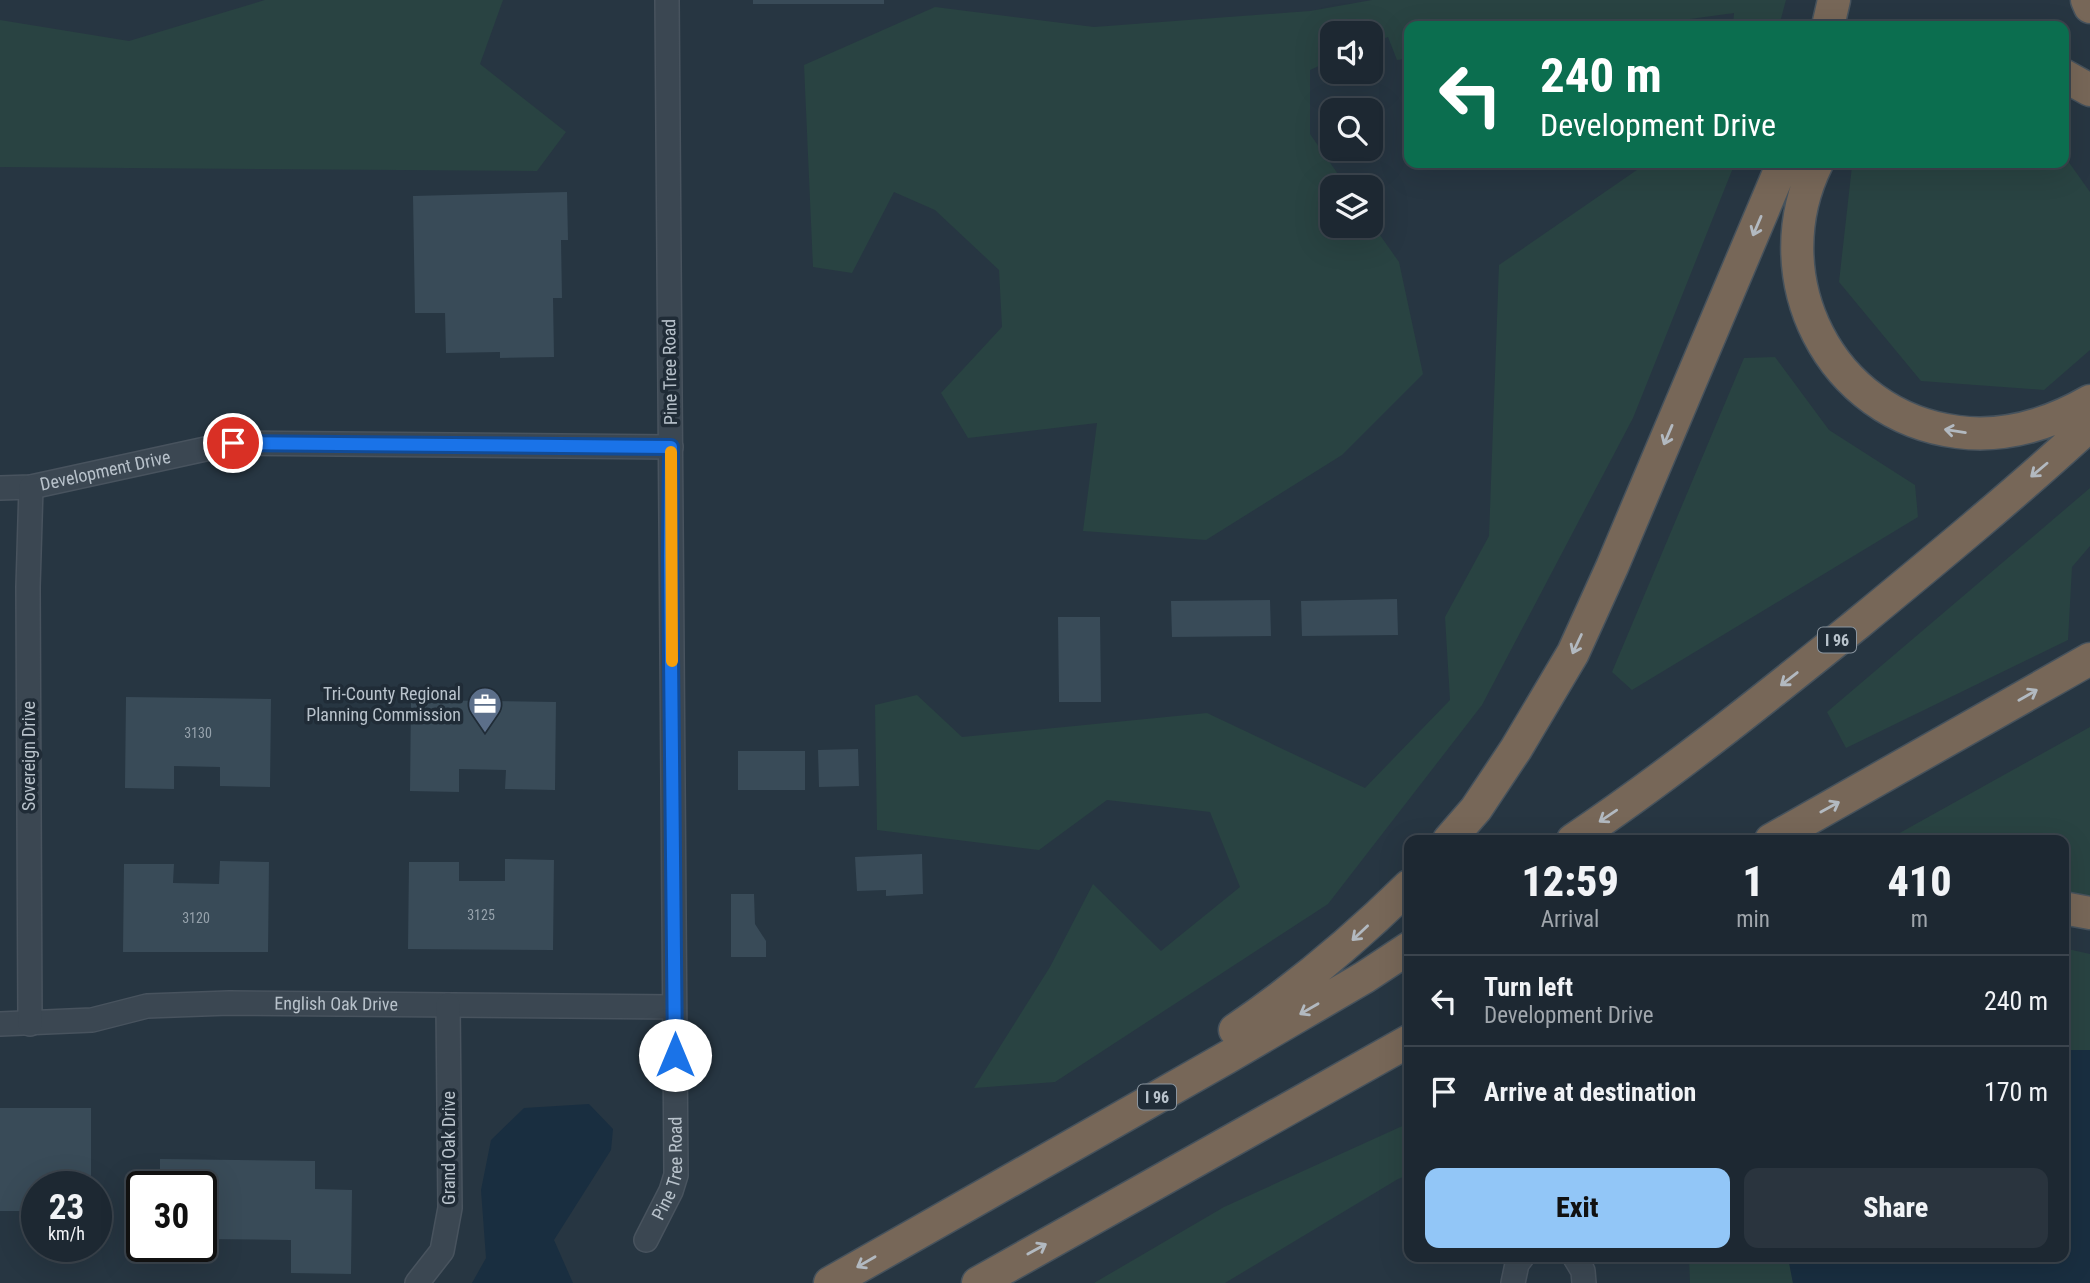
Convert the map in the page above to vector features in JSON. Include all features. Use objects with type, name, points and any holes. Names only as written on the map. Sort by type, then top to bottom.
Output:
[{"type":"highway","points":[[1829,21],[1834,0]]},
{"type":"highway","points":[[2087,0],[2090,7]]},
{"type":"highway","points":[[2069,78],[2090,90]]},
{"type":"highway","points":[[1453,835],[1476,808],[1516,749],[1573,653],[1618,554],[1781,168]]},
{"type":"highway","points":[[1815,168],[1804,194],[1798,229],[1797,260],[1802,293],[1807,313],[1824,346],[1864,391],[1911,420],[1956,432],[1975,434],[2039,425],[2090,401]]},
{"type":"highway","name":"I 96","points":[[1580,835],[1618,810],[1803,668],[2090,425]]},
{"type":"highway","points":[[1780,835],[2090,659]]},
{"type":"highway","points":[[902,1242],[995,1176],[1174,1071],[1278,1001],[1356,937],[1404,891]]},
{"type":"highway","points":[[2069,909],[2090,913]]},
{"type":"highway","name":"I 96","points":[[830,1283],[1272,1031],[1404,951]]},
{"type":"highway","points":[[978,1283],[1404,1044]]},
{"type":"highway","points":[[1197,1159],[1404,1067]]},
{"type":"street","name":"Pine Tree Road","points":[[646,1240],[671,1191],[676,1175],[667,0]]},
{"type":"street","name":"Development Drive","points":[[0,488],[31,487],[233,443],[671,447]]},
{"type":"street","name":"Sovereign Drive","points":[[30,1024],[28,587],[31,487]]},
{"type":"street","name":"English Oak Drive","points":[[0,1024],[92,1020],[147,1006],[188,1004],[674,1007]]},
{"type":"street","name":"Grand Oak Drive","points":[[417,1283],[442,1251],[450,1208],[448,1005]]},
{"type":"street","points":[[1513,1283],[1518,1262]]},
{"type":"street","points":[[1578,1262],[1583,1271],[1584,1283]]},
{"type":"green space","points":[[265,0],[503,0],[480,64],[566,132],[537,171],[0,167],[0,20],[129,41]]},
{"type":"green space","points":[[1372,0],[1786,0],[1780,21],[1733,21],[1734,13],[1676,21],[1404,21],[1404,59],[1397,60],[1388,37],[1383,39],[1383,21],[1320,21],[1320,65],[1310,70],[1310,134],[1320,148],[1320,161],[1329,161],[1339,175],[1320,175],[1320,238],[1382,238],[1399,262],[1423,374],[1342,455],[1206,540],[1083,531],[1097,423],[968,438],[941,393],[1002,327],[999,270],[935,210],[894,192],[852,273],[813,267],[804,65],[935,7],[1094,27],[1310,11]]},
{"type":"green space","points":[[2069,162],[2090,192],[2090,350],[2044,390],[1921,381],[1839,282],[1852,168],[2069,168]]},
{"type":"green space","points":[[1640,168],[1733,168],[1633,418],[1482,705],[1328,904],[1055,1082],[974,1088],[1050,967],[1093,884],[1161,951],[1240,887],[1210,812],[1107,800],[1039,850],[877,830],[875,705],[917,695],[962,737],[1207,713],[1365,788],[1450,700],[1445,617],[1489,536],[1499,265]]},
{"type":"green space","points":[[1775,357],[1829,430],[1915,485],[1918,517],[1632,690],[1612,672],[1744,358]]},
{"type":"green space","points":[[2090,488],[2090,546],[2072,567],[2068,640],[1846,748],[1827,712]]},
{"type":"green space","points":[[2090,727],[2090,898],[2069,896],[2069,835],[1896,835]]},
{"type":"green space","points":[[2069,949],[2090,954],[2090,1050],[2069,1050]]},
{"type":"green space","points":[[1404,1125],[1404,1177],[1225,1283],[1094,1283],[1224,1207]]},
{"type":"green space","points":[[1689,1262],[1789,1262],[1793,1283],[1690,1283]]},
{"type":"water","points":[[2069,1050],[2090,1050],[2090,1283],[1793,1283],[1789,1262],[2069,1262]]},
{"type":"water","points":[[589,1104],[613,1129],[611,1150],[554,1240],[573,1283],[472,1283],[486,1258],[481,1190],[491,1140],[524,1108]]},
{"type":"building","points":[[753,0],[884,0],[884,4],[753,4]]},
{"type":"building","points":[[567,192],[568,240],[561,240],[562,298],[553,298],[554,357],[500,358],[500,352],[446,353],[445,313],[415,313],[413,196]]},
{"type":"building","points":[[1397,599],[1398,635],[1302,636],[1301,601]]},
{"type":"building","points":[[1270,600],[1271,636],[1172,637],[1171,601]]},
{"type":"building","points":[[1058,617],[1100,617],[1101,702],[1059,702]]},
{"type":"building","points":[[126,697],[271,699],[270,787],[220,786],[220,767],[174,766],[174,789],[125,788]]},
{"type":"building","points":[[411,700],[556,702],[555,790],[505,789],[506,770],[459,769],[459,792],[410,791]]},
{"type":"building","points":[[858,749],[859,786],[819,787],[818,750]]},
{"type":"building","points":[[738,751],[805,751],[805,790],[738,790]]},
{"type":"building","points":[[922,854],[923,894],[886,896],[886,890],[857,891],[855,857]]},
{"type":"building","points":[[505,859],[554,860],[553,950],[408,949],[409,862],[459,862],[459,881],[505,881]]},
{"type":"building","points":[[220,861],[269,862],[268,952],[123,952],[124,864],[174,864],[173,883],[219,884]]},
{"type":"building","points":[[731,894],[754,894],[755,924],[766,941],[766,957],[731,957]]},
{"type":"building","points":[[0,1108],[91,1108],[91,1171],[21,1171],[21,1211],[0,1211]]},
{"type":"building","points":[[160,1159],[315,1161],[315,1189],[352,1190],[351,1274],[291,1273],[291,1240],[217,1239],[217,1171],[160,1171]]},
{"type":"slow traffic","points":[[671,452],[672,661]]},
{"type":"place","name":"Tri-County Regional Planning Commission","points":[[485,734]]},
{"type":"route","points":[[233,443],[671,447],[675,1055]]}]
